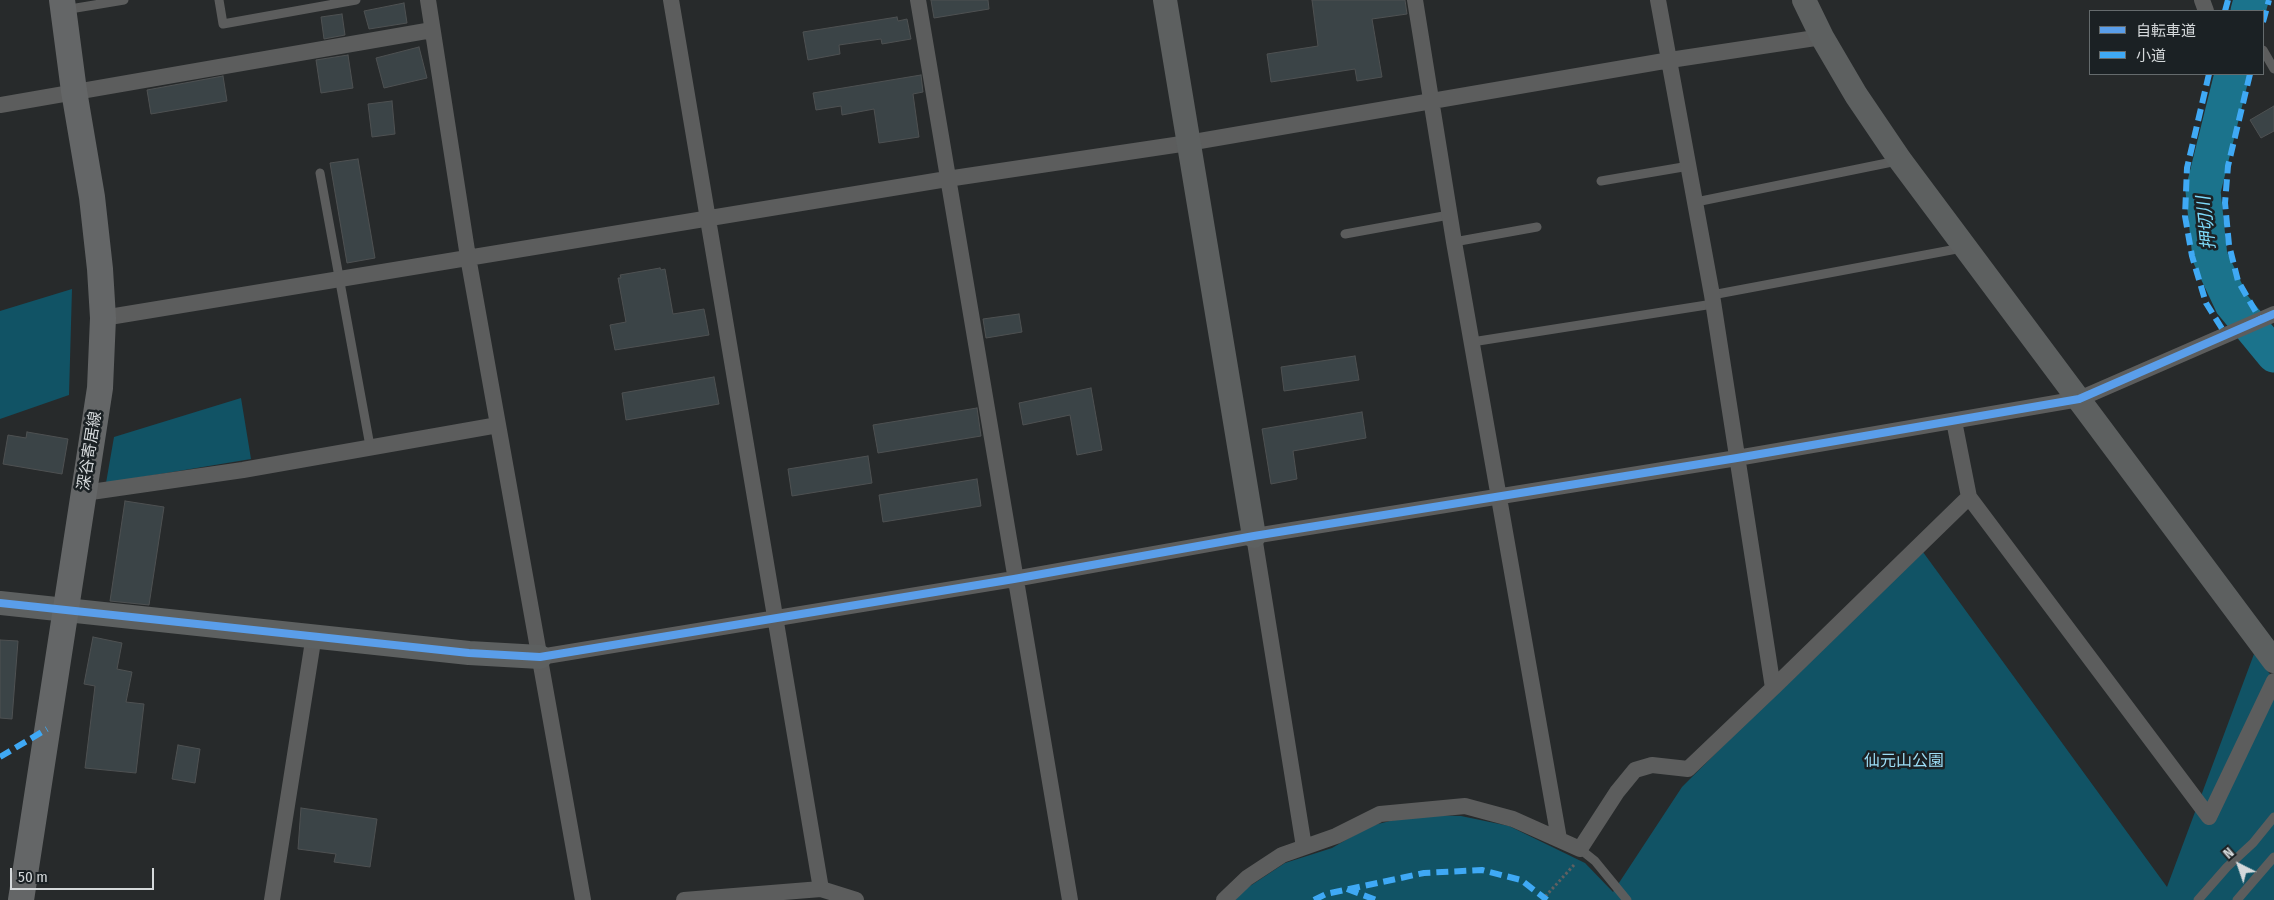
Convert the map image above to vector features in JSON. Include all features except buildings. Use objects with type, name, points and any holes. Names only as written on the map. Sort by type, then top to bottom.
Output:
[{"type":"main road","name":"深谷寄居線","points":[[21,900],[100,388],[103,318],[100,269],[92,197],[74,91],[63,5]]},
{"type":"street","points":[[428,0],[468,257],[583,900]]},
{"type":"street","points":[[671,0],[776,617],[820,889]]},
{"type":"street","points":[[918,0],[946,179],[1070,900]]},
{"type":"street","points":[[1165,0],[1304,847]]},
{"type":"street","points":[[1415,0],[1449,215],[1500,497],[1558,839]]},
{"type":"street","points":[[1658,0],[1696,202],[1773,688]]},
{"type":"street","points":[[1804,0],[1822,37],[1856,95],[1900,160],[2274,662]]},
{"type":"street","points":[[0,105],[432,30]]},
{"type":"street","points":[[103,318],[946,179],[1188,142],[1670,60],[1822,37]]},
{"type":"street","points":[[0,602],[65,611],[314,635],[469,653],[540,657],[1014,579],[1254,536],[1737,458],[2079,399],[2267,317]]},
{"type":"street","points":[[1954,421],[1969,496],[2210,817],[2274,681]]},
{"type":"street","points":[[84,493],[243,470],[498,424]]},
{"type":"street","points":[[1224,900],[1247,878],[1282,855],[1336,836],[1380,814],[1465,806],[1513,819],[1583,851],[1617,792],[1635,770],[1652,764],[1688,769],[1969,496]]},
{"type":"street","points":[[272,900],[314,635]]},
{"type":"street","points":[[684,900],[820,889],[856,900]]},
{"type":"lane","points":[[63,5],[124,0]]},
{"type":"lane","points":[[218,0],[223,24],[356,0]]},
{"type":"lane","points":[[2264,52],[2274,69]]},
{"type":"lane","points":[[1696,202],[1900,160]]},
{"type":"lane","points":[[1602,181],[1689,166]]},
{"type":"lane","points":[[320,173],[370,446]]},
{"type":"lane","points":[[1345,234],[1449,215]]},
{"type":"lane","points":[[1454,242],[1537,227]]},
{"type":"lane","points":[[1472,342],[1712,299],[1966,248]]},
{"type":"lane","points":[[2198,900],[2227,867],[2253,843],[2274,817]]},
{"type":"lane","points":[[1583,851],[1595,861],[1627,900]]},
{"type":"lane","points":[[2237,900],[2274,857]]},
{"type":"path","points":[[1542,900],[1583,851]]},
{"type":"green space","points":[[72,289],[69,395],[0,419],[0,311]]},
{"type":"green space","points":[[241,398],[251,459],[106,483],[114,437]]},
{"type":"green space","name":"仙元山公園","points":[[1923,552],[2167,887],[2254,654],[2274,679],[2274,900],[1235,900],[1247,888],[1285,863],[1332,848],[1370,826],[1426,815],[1461,816],[1509,826],[1585,863],[1613,892],[1682,787],[1780,689]]},
{"type":"waterway","name":"押切川","points":[[2248,10],[2251,0]]},
{"type":"waterway","name":"押切川","points":[[2232,75],[2203,191],[2210,257],[2232,304],[2274,355]]},
{"type":"marked path","points":[[2225,10],[2228,0]]},
{"type":"marked path","points":[[2264,18],[2269,0]]},
{"type":"marked path","points":[[2209,75],[2187,168],[2185,216],[2192,256],[2206,303],[2226,335]]},
{"type":"marked path","points":[[2250,75],[2228,166],[2225,203],[2229,245],[2238,281],[2260,319]]},
{"type":"marked path","points":[[0,757],[47,729]]},
{"type":"marked path","points":[[1314,900],[1326,894],[1424,873],[1482,870],[1521,880],[1547,900]]},
{"type":"marked path","points":[[1347,889],[1376,900]]},
{"type":"cycle path","points":[[0,603],[469,653],[540,657],[1014,579],[1254,536],[1737,458],[2079,399],[2274,314]]}]
